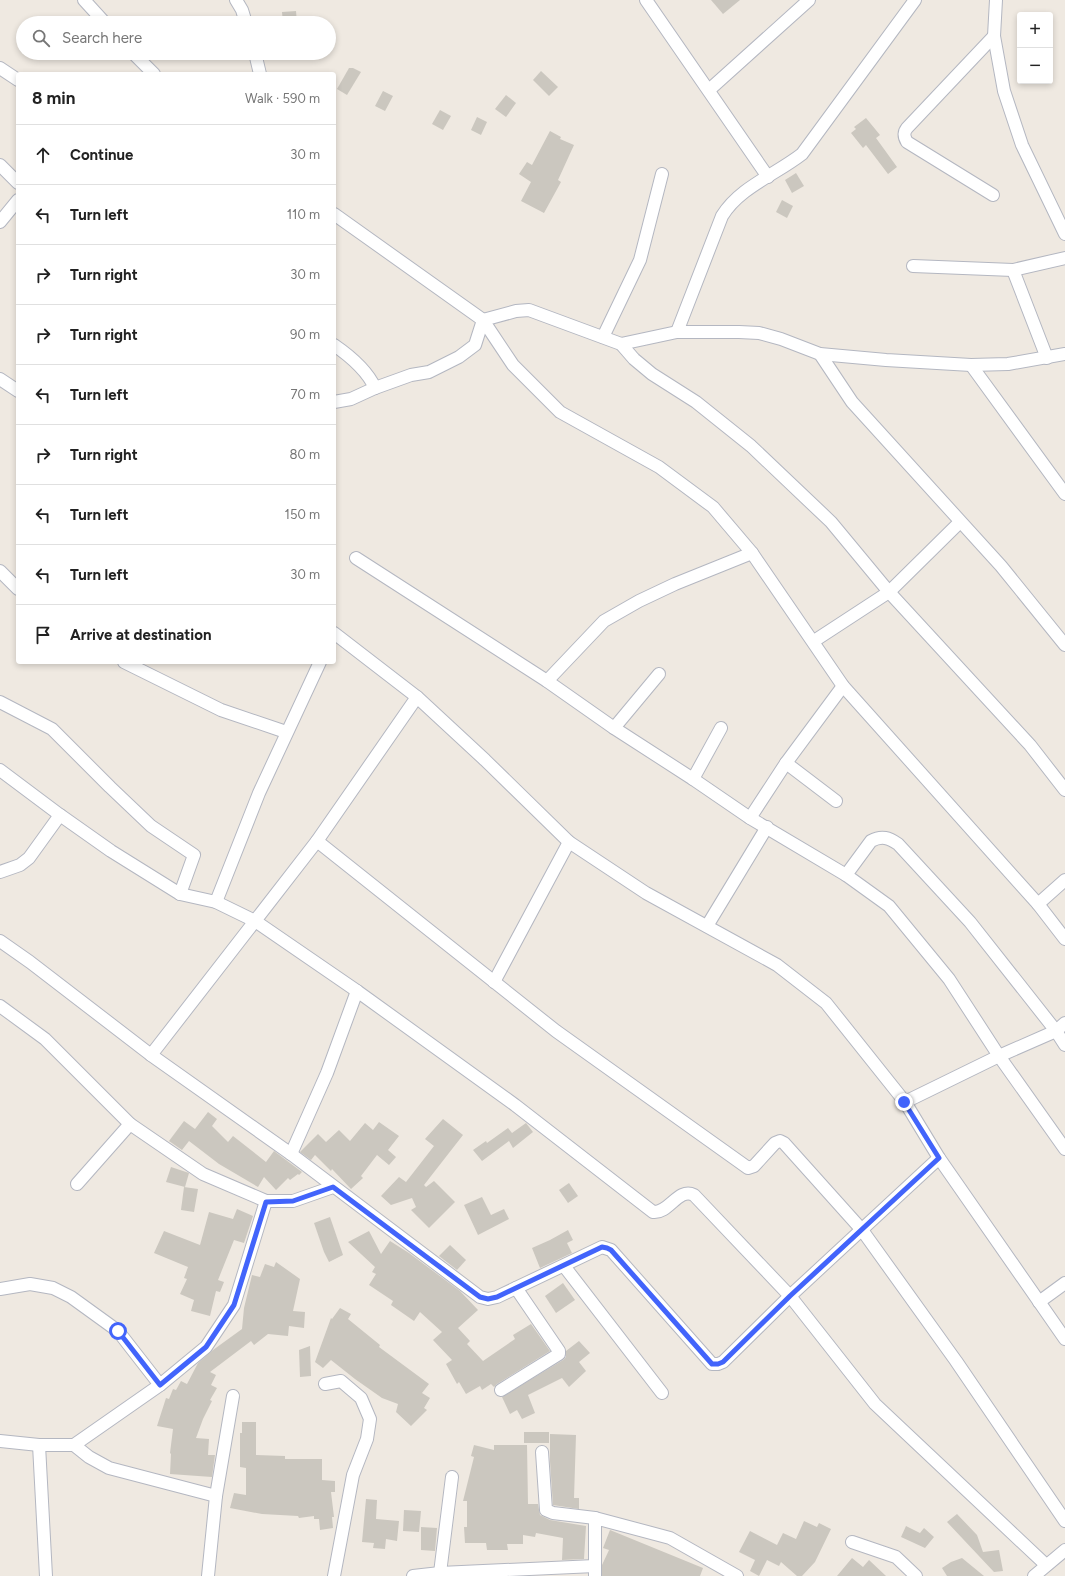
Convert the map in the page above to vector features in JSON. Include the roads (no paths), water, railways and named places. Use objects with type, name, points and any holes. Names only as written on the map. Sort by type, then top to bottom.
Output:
[{"type":"street","points":[[84,0],[99,16]]},
{"type":"street","points":[[236,0],[244,16]]},
{"type":"street","points":[[646,0],[768,177]]},
{"type":"street","points":[[709,90],[809,0]]},
{"type":"street","points":[[677,332],[722,216],[729,205],[740,195],[802,154],[915,0]]},
{"type":"street","points":[[996,0],[994,36],[1004,91],[1022,145],[1065,234]]},
{"type":"street","points":[[993,195],[907,142],[904,137],[904,132],[994,36]]},
{"type":"street","points":[[140,60],[152,72]]},
{"type":"street","points":[[257,60],[260,72]]},
{"type":"street","points":[[0,68],[16,79]]},
{"type":"street","points":[[0,165],[16,181]]},
{"type":"street","points":[[603,337],[640,260],[662,174]]},
{"type":"street","points":[[0,222],[16,202]]},
{"type":"street","points":[[336,215],[483,320],[513,365],[560,412],[659,467],[713,507],[752,553],[814,641],[843,686],[1038,904],[1065,939]]},
{"type":"street","points":[[913,266],[1013,270],[1065,258]]},
{"type":"street","points":[[1013,270],[1047,358]]},
{"type":"street","points":[[483,320],[516,311],[529,310],[621,344],[634,359],[652,374],[696,402],[751,446],[832,522],[889,592],[1030,745],[1065,790]]},
{"type":"street","points":[[336,402],[351,399],[375,388],[411,375],[429,372],[459,357],[475,345],[483,320]]},
{"type":"street","points":[[621,344],[677,332],[759,333],[781,339],[820,354],[971,366],[1008,364],[1065,354]]},
{"type":"street","points":[[336,347],[371,378],[375,388]]},
{"type":"street","points":[[820,354],[852,402],[960,522],[1002,566],[1065,645]]},
{"type":"street","points":[[971,366],[1065,494]]},
{"type":"street","points":[[0,379],[16,390]]},
{"type":"street","points":[[814,641],[889,592],[960,522]]},
{"type":"street","points":[[546,681],[604,621],[639,601],[675,584],[752,553]]},
{"type":"street","points":[[356,558],[546,681],[750,818],[846,875],[889,906],[949,979],[998,1056],[1065,1149]]},
{"type":"street","points":[[0,571],[16,587]]},
{"type":"street","points":[[336,635],[417,697],[569,842],[646,893],[777,965],[826,1003],[904,1102],[939,1158],[1065,1339]]},
{"type":"street","points":[[128,664],[221,710],[286,732]]},
{"type":"street","points":[[216,902],[259,793],[286,732],[319,664]]},
{"type":"street","points":[[614,728],[659,674]]},
{"type":"street","points":[[750,818],[786,763],[843,686]]},
{"type":"street","points":[[151,1056],[318,841],[417,697]]},
{"type":"street","points":[[0,702],[52,729],[151,826],[194,855],[180,894]]},
{"type":"street","points":[[693,779],[721,728]]},
{"type":"street","points":[[786,763],[836,801]]},
{"type":"street","points":[[0,770],[111,851],[180,894],[216,902],[255,921],[357,991],[515,1105],[653,1212],[661,1212],[684,1194],[689,1192],[694,1195],[790,1296],[875,1404],[1046,1565]]},
{"type":"street","points":[[0,872],[20,865],[29,858],[60,815]]},
{"type":"street","points":[[707,926],[767,827]]},
{"type":"street","points":[[846,875],[871,841],[876,838],[889,838],[898,844],[970,922],[1061,1027],[1065,1045]]},
{"type":"street","points":[[318,841],[556,1031],[748,1168],[754,1166],[775,1143],[780,1141],[784,1143],[862,1230],[956,1361],[1065,1521]]},
{"type":"street","points":[[494,982],[569,842]]},
{"type":"street","points":[[1038,904],[1065,880]]},
{"type":"street","points":[[0,941],[30,962],[151,1056],[291,1154],[480,1297],[488,1299],[497,1297],[602,1247],[607,1248],[611,1250],[712,1364],[723,1362],[790,1296],[939,1158]]},
{"type":"street","points":[[291,1154],[327,1073],[357,991]]},
{"type":"street","points":[[0,1006],[45,1039],[130,1124],[202,1174],[266,1202],[293,1201],[333,1187]]},
{"type":"street","points":[[904,1102],[1061,1027]]},
{"type":"street","points":[[77,1184],[130,1124]]},
{"type":"street","points":[[0,1441],[39,1445],[74,1445],[160,1385],[206,1347],[234,1305],[266,1202]]},
{"type":"street","points":[[564,1266],[662,1393]]},
{"type":"street","points":[[1039,1302],[1065,1283]]},
{"type":"street","points":[[0,1288],[30,1284],[53,1288],[71,1297],[118,1331],[160,1385]]},
{"type":"street","points":[[501,1390],[559,1354],[559,1351],[516,1288]]},
{"type":"street","points":[[325,1384],[341,1381],[361,1398],[370,1419],[367,1439],[353,1475],[334,1576]]},
{"type":"street","points":[[208,1576],[216,1496],[233,1396]]},
{"type":"street","points":[[39,1445],[46,1576]]},
{"type":"street","points":[[74,1445],[89,1458],[109,1468],[216,1496]]},
{"type":"street","points":[[542,1452],[546,1510],[553,1513],[595,1518],[670,1538],[737,1576]]},
{"type":"street","points":[[440,1573],[452,1476]]},
{"type":"street","points":[[413,1576],[440,1573],[595,1571],[595,1518]]},
{"type":"street","points":[[852,1542],[896,1557],[916,1576]]},
{"type":"street","points":[[1034,1576],[1065,1550]]}]
